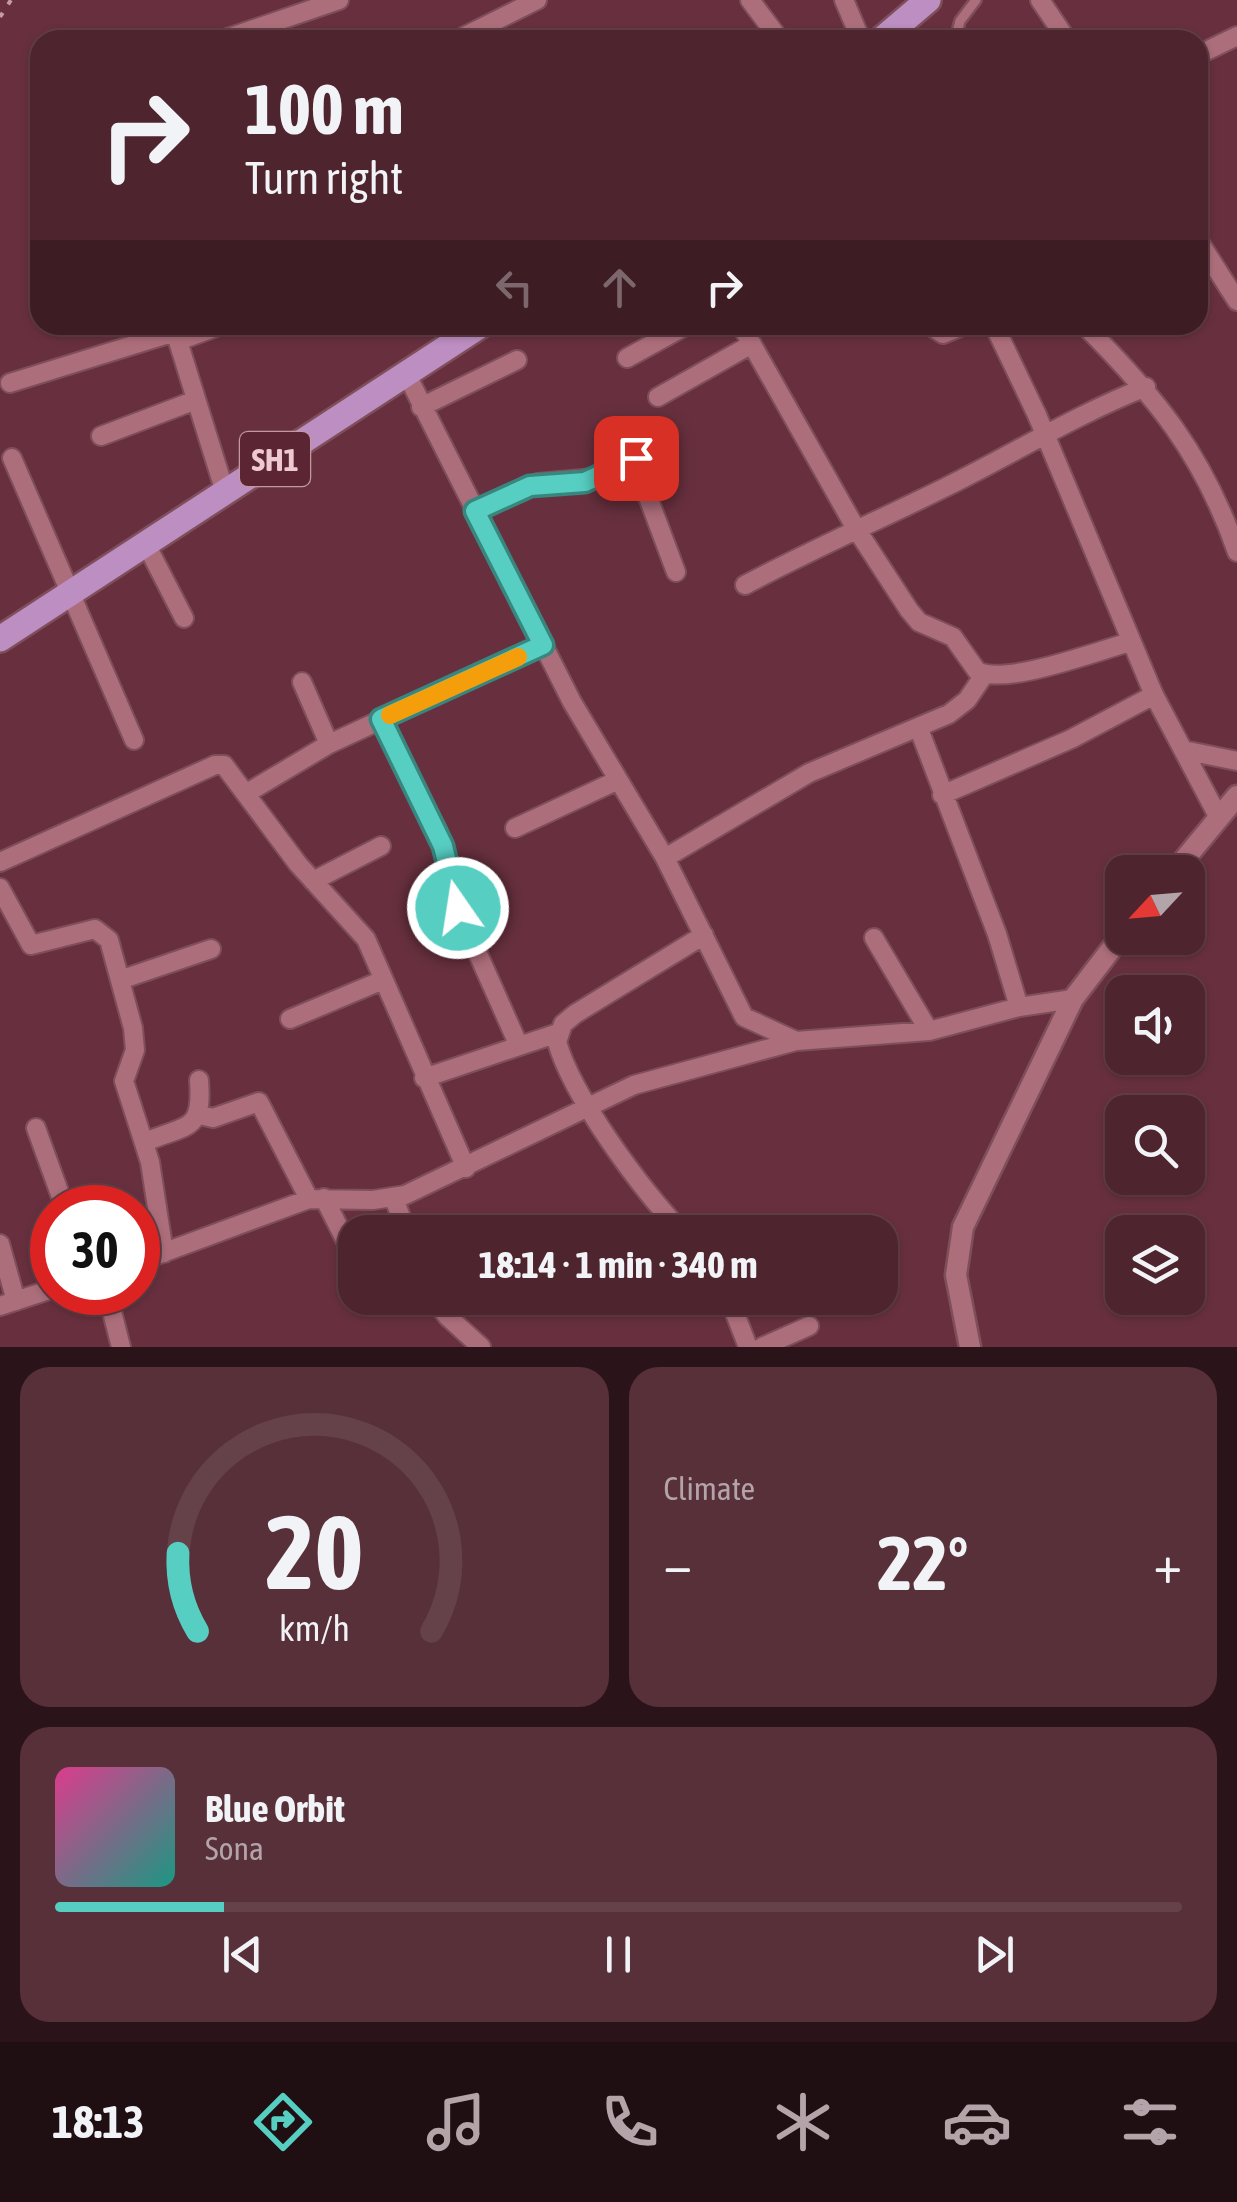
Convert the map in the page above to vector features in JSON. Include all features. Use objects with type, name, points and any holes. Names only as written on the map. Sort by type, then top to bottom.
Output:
[{"type":"main road","points":[[892,30],[928,0]]},
{"type":"main road","name":"SH1","points":[[0,640],[466,335]]},
{"type":"street","points":[[244,30],[296,6],[339,0]]},
{"type":"street","points":[[477,30],[537,0]]},
{"type":"street","points":[[750,0],[772,30]]},
{"type":"street","points":[[844,0],[857,30]]},
{"type":"street","points":[[1040,0],[1060,30]]},
{"type":"street","points":[[1208,50],[1237,36]]},
{"type":"street","points":[[1208,256],[1237,301]]},
{"type":"street","points":[[10,383],[168,335]]},
{"type":"street","points":[[176,335],[225,492]]},
{"type":"street","points":[[627,358],[669,335]]},
{"type":"street","points":[[747,335],[854,527],[919,622],[953,637],[984,675]]},
{"type":"street","points":[[999,335],[1154,695],[1218,818]]},
{"type":"street","points":[[1094,335],[1146,387],[1201,466],[1237,552]]},
{"type":"street","points":[[658,397],[752,344]]},
{"type":"street","points":[[421,407],[517,360]]},
{"type":"street","points":[[406,373],[543,645],[616,781],[664,858],[744,1017],[796,1042]]},
{"type":"street","points":[[745,584],[854,527],[948,486],[1044,433],[1146,387]]},
{"type":"street","points":[[101,436],[196,400]]},
{"type":"street","points":[[475,511],[538,484],[594,478],[633,457],[676,572]]},
{"type":"street","points":[[12,458],[134,740]]},
{"type":"street","points":[[146,544],[184,618]]},
{"type":"street","points":[[664,858],[808,773],[919,729],[960,706],[984,675],[1022,671],[1130,642]]},
{"type":"street","points":[[247,792],[329,744],[543,645]]},
{"type":"street","points":[[302,682],[329,744]]},
{"type":"street","points":[[942,795],[1071,739],[1154,695]]},
{"type":"street","points":[[381,719],[443,846],[458,908],[519,1046]]},
{"type":"street","points":[[919,729],[997,934],[1019,1007]]},
{"type":"street","points":[[1184,750],[1237,761]]},
{"type":"street","points":[[0,862],[216,765],[232,771],[313,881],[366,939],[466,1168]]},
{"type":"street","points":[[515,828],[616,781]]},
{"type":"street","points":[[1188,855],[1237,796]]},
{"type":"street","points":[[313,881],[381,846]]},
{"type":"street","points":[[0,888],[26,942],[38,945],[100,930],[109,940],[135,1042],[124,1081],[145,1142],[164,1254]]},
{"type":"street","points":[[424,1078],[558,1034],[574,1014],[704,935]]},
{"type":"street","points":[[874,938],[929,1030]]},
{"type":"street","points":[[120,980],[211,949]]},
{"type":"street","points":[[970,1347],[956,1275],[963,1227],[1073,999],[1107,955]]},
{"type":"street","points":[[290,1018],[383,980]]},
{"type":"street","points":[[160,1255],[316,1198],[394,1199],[466,1168],[588,1103],[659,1077],[796,1042],[929,1030],[1019,1007],[1073,999]]},
{"type":"street","points":[[558,1034],[561,1056],[588,1103],[666,1215]]},
{"type":"street","points":[[198,1080],[200,1116]]},
{"type":"street","points":[[145,1142],[200,1116],[213,1118],[259,1102],[338,1232]]},
{"type":"street","points":[[36,1128],[57,1185]]},
{"type":"street","points":[[394,1199],[400,1215]]},
{"type":"street","points":[[0,1244],[8,1304]]},
{"type":"street","points":[[113,1315],[121,1347]]},
{"type":"street","points":[[735,1315],[748,1347]]},
{"type":"street","points":[[446,1316],[482,1347]]},
{"type":"street","points":[[762,1347],[809,1326]]},
{"type":"lane","points":[[958,30],[976,0]]},
{"type":"railway","points":[[0,17],[11,0]]},
{"type":"slow traffic","points":[[390,715],[518,657]]},
{"type":"route","points":[[458,908],[438,832],[381,719],[543,645],[475,511],[530,486],[585,482],[636,458]]}]
